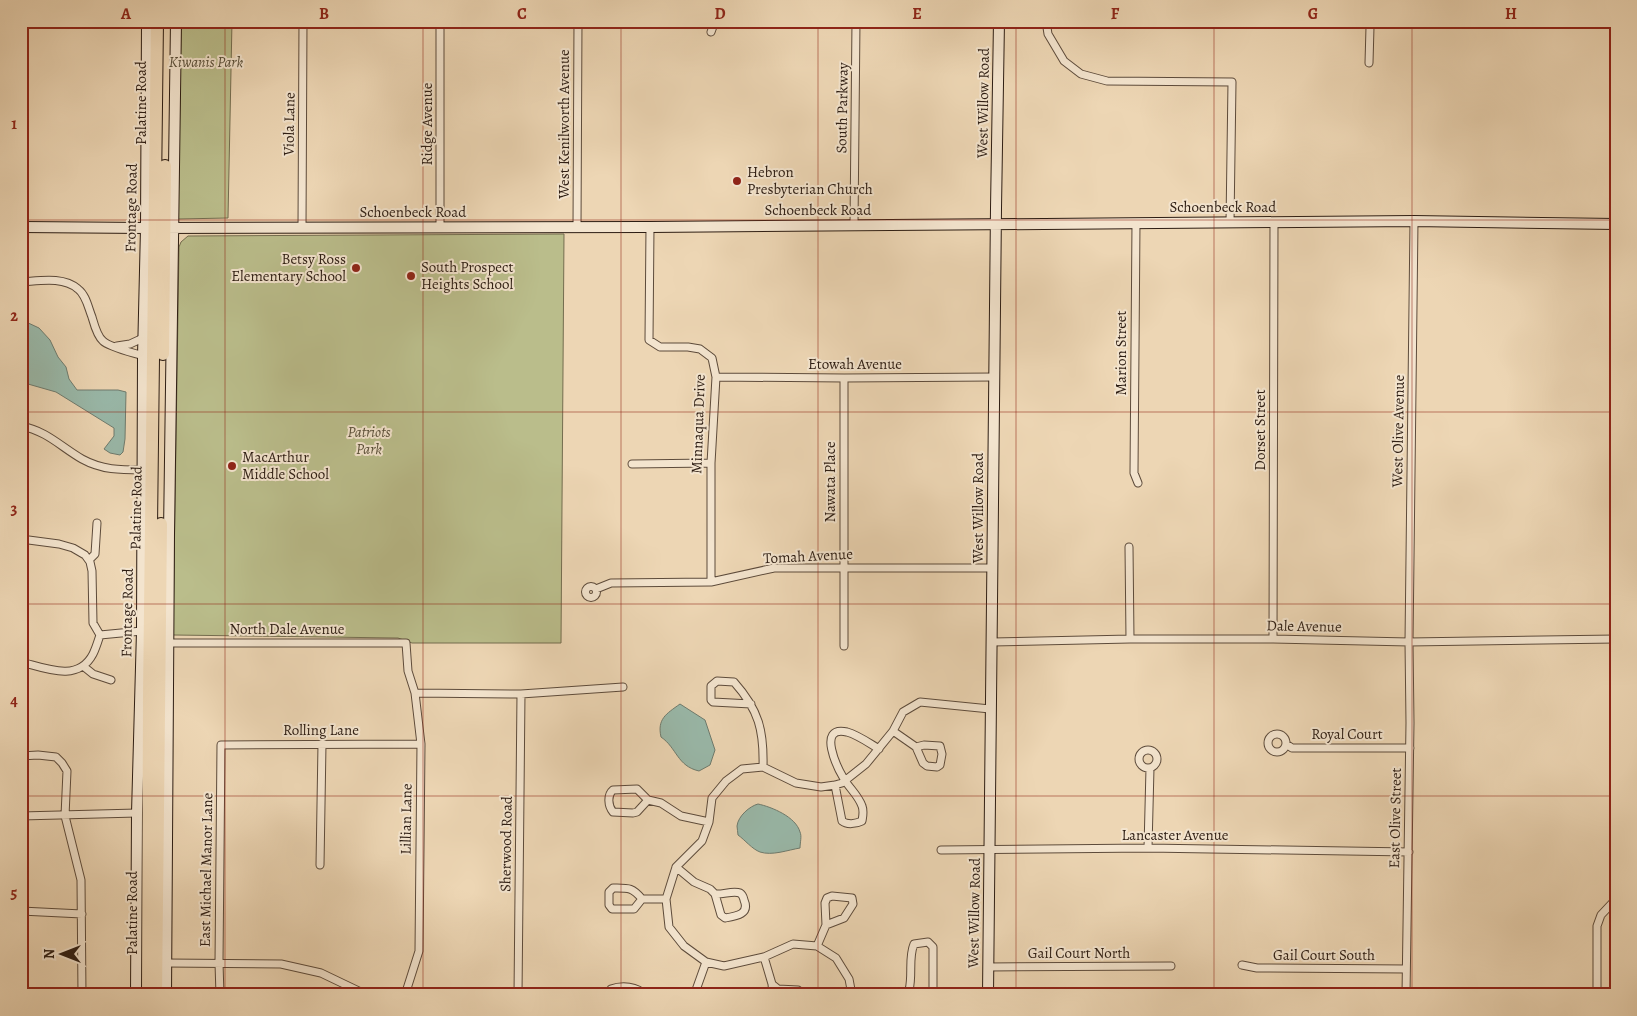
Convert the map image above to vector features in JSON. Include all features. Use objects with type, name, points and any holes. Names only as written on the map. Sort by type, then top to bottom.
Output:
[{"type":"highway","name":"Palatine Road","points":[[156,995],[160,227],[157,21]]},
{"type":"highway","name":"Palatine Road","points":[[148,995],[149,695],[164,21]]},
{"type":"highway","points":[[159,695],[169,533]]},
{"type":"street","name":"Frontage Road","points":[[147,21],[160,227],[169,533],[166,995]]},
{"type":"street","name":"Frontage Road","points":[[136,995],[142,631],[143,338],[160,227],[176,21]]},
{"type":"street","name":"Viola Lane","points":[[302,227],[303,21]]},
{"type":"street","name":"Ridge Avenue","points":[[440,21],[440,227]]},
{"type":"street","name":"West Kenilworth Avenue","points":[[577,227],[578,21]]},
{"type":"street","points":[[711,32],[715,21]]},
{"type":"street","name":"South Parkway","points":[[854,225],[856,21]]},
{"type":"street","name":"West Willow Road","points":[[988,995],[999,21]]},
{"type":"street","points":[[1046,21],[1048,34],[1064,61],[1080,74],[1107,81],[1232,82],[1230,223]]},
{"type":"street","points":[[1369,63],[1370,27],[1376,21]]},
{"type":"street","name":"Schoenbeck Road","points":[[21,226],[650,227],[1414,221],[1616,224]]},
{"type":"street","name":"West Olive Avenue","points":[[1410,642],[1414,221]]},
{"type":"street","name":"Dorset Street","points":[[1273,639],[1274,222]]},
{"type":"street","name":"Marion Street","points":[[1136,223],[1134,473],[1138,483]]},
{"type":"street","name":"Minnaqua Drive","points":[[650,227],[649,340],[660,347],[700,349],[712,358],[716,377],[710,462],[711,582]]},
{"type":"street","points":[[21,282],[54,281],[68,283],[79,289],[86,300],[99,337],[106,344],[143,356]]},
{"type":"street","points":[[115,346],[130,344],[143,338]]},
{"type":"street","name":"Etowah Avenue","points":[[716,377],[994,377]]},
{"type":"street","name":"Nawata Place","points":[[844,378],[844,646]]},
{"type":"street","points":[[21,426],[45,435],[82,459],[100,466],[114,470],[142,470]]},
{"type":"street","points":[[632,464],[710,462]]},
{"type":"street","points":[[88,560],[95,554],[97,523]]},
{"type":"street","points":[[21,539],[59,544],[73,548],[85,555],[92,571],[93,623],[100,635],[93,655],[84,666],[74,670],[63,672],[21,662]]},
{"type":"street","points":[[1130,547],[1130,639]]},
{"type":"street","name":"Tomah Avenue","points":[[596,589],[611,583],[711,582],[774,568],[993,568]]},
{"type":"street","points":[[100,635],[142,631]]},
{"type":"street","name":"Dale Avenue","points":[[992,642],[1130,639],[1273,639],[1410,642],[1616,639]]},
{"type":"street","name":"East Olive Street","points":[[1406,995],[1410,642]]},
{"type":"street","name":"North Dale Avenue","points":[[168,643],[406,643]]},
{"type":"street","name":"Lillian Lane","points":[[405,995],[419,951],[421,744],[415,694],[408,671],[406,643]]},
{"type":"street","points":[[84,666],[93,674],[111,680]]},
{"type":"street","points":[[751,704],[713,702],[711,700],[711,686],[716,681],[734,682],[751,704],[756,712],[763,739],[762,767]]},
{"type":"street","points":[[415,694],[521,694],[623,687]]},
{"type":"street","name":"Sherwood Road","points":[[518,995],[521,694]]},
{"type":"street","points":[[852,995],[849,979],[836,958],[817,946],[793,944],[764,957],[724,966],[706,962],[684,946],[669,926],[666,898],[676,867],[702,841],[709,822],[712,798],[726,781],[742,769],[762,767],[796,783],[821,788],[835,785],[845,781],[866,764],[893,732],[903,712],[920,702],[990,709]]},
{"type":"street","points":[[835,785],[842,821],[844,823],[858,823],[862,821],[863,810],[856,795],[845,781],[830,743],[834,735],[839,732],[846,732],[878,749]]},
{"type":"street","points":[[893,732],[916,747]]},
{"type":"street","points":[[320,865],[322,744]]},
{"type":"street","name":"Rolling Lane","points":[[221,745],[421,744]]},
{"type":"street","name":"Royal Court","points":[[1286,744],[1292,748],[1410,748]]},
{"type":"street","name":"East Michael Manor Lane","points":[[220,995],[221,745]]},
{"type":"street","points":[[21,756],[56,757],[67,771],[65,816],[79,871],[82,914],[82,995]]},
{"type":"street","points":[[1148,848],[1150,768]]},
{"type":"street","points":[[648,800],[637,812],[633,813],[612,812],[609,806],[610,792],[616,789],[637,790],[648,800],[662,803],[681,816],[709,822]]},
{"type":"street","points":[[21,816],[138,814]]},
{"type":"street","name":"Lancaster Avenue","points":[[940,850],[1148,848],[1408,852]]},
{"type":"street","points":[[676,867],[694,882],[710,889],[716,894],[721,915],[725,918],[744,912],[746,909],[747,906],[743,896],[740,894],[734,892],[716,894]]},
{"type":"street","points":[[642,899],[637,906],[630,910],[612,909],[609,905],[609,892],[613,888],[629,888],[642,899],[666,898]]},
{"type":"street","points":[[817,946],[826,925],[825,903],[827,898],[832,896],[852,898],[853,904],[844,918],[826,925]]},
{"type":"street","points":[[1597,995],[1597,926],[1601,915],[1616,899]]},
{"type":"street","points":[[21,911],[82,914]]},
{"type":"street","points":[[900,995],[910,993],[912,947],[916,943],[928,942],[933,947],[933,995]]},
{"type":"street","points":[[764,957],[774,995]]},
{"type":"street","points":[[694,993],[706,962]]},
{"type":"street","points":[[166,963],[288,965],[321,973],[348,991],[366,995]]},
{"type":"street","name":"Gail Court South","points":[[1242,965],[1257,968],[1406,969]]},
{"type":"street","name":"Gail Court North","points":[[988,967],[1171,966]]},
{"type":"street","points":[[772,984],[778,989],[798,990],[804,995]]},
{"type":"street","points":[[609,995],[611,989],[614,988],[636,988],[645,995]]},
{"type":"green space","name":"Kiwanis Park","points":[[181,21],[232,21],[228,218],[178,219]]},
{"type":"green space","name":"Patriots Park","points":[[564,234],[561,643],[412,643],[398,638],[173,635],[179,247],[181,242],[188,236]]},
{"type":"shaded area","points":[[21,321],[39,328],[50,340],[58,357],[66,367],[69,379],[77,390],[118,390],[126,392],[125,439],[123,452],[120,455],[110,453],[104,449],[114,436],[114,428],[56,392],[21,382]]},
{"type":"shaded area","points":[[680,704],[705,720],[715,750],[710,765],[699,771],[686,765],[661,737],[660,726],[662,721],[667,714]]},
{"type":"shaded area","points":[[758,804],[776,810],[794,822],[801,834],[800,848],[775,853],[760,852],[738,835],[737,826],[742,815],[748,809]]},
{"type":"place","name":"Hebron Presbyterian Church","points":[[737,181]]},
{"type":"place","name":"Betsy Ross Elementary School","points":[[356,268]]},
{"type":"place","name":"South Prospect Heights School","points":[[411,276]]},
{"type":"place","name":"MacArthur Middle School","points":[[232,466]]}]
